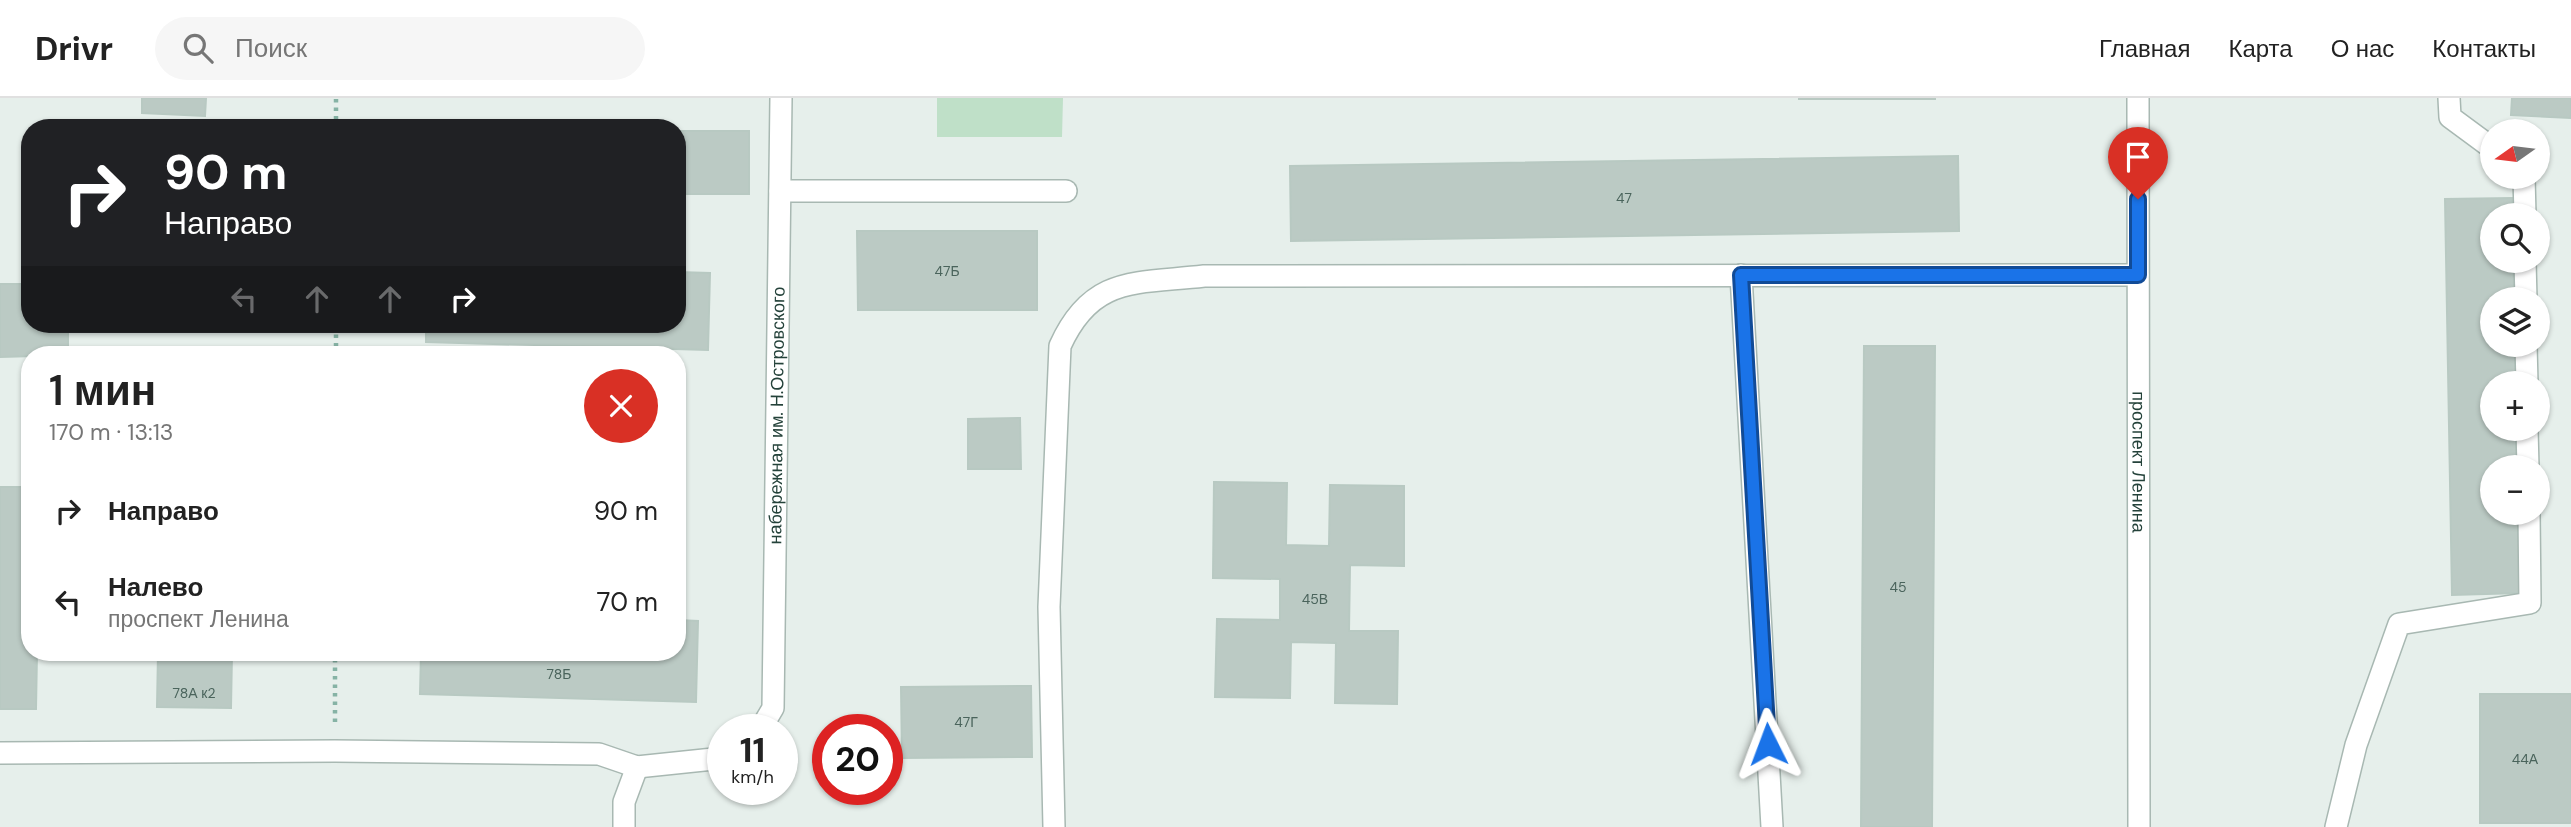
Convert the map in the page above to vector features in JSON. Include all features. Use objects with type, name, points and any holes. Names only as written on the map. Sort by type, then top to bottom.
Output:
[{"type":"street","name":"набережная им. Н.Островского","points":[[769,714],[773,708],[781,98]]},
{"type":"street","name":"проспект Ленина","points":[[2138,98],[2139,827]]},
{"type":"street","points":[[2449,98],[2450,117],[2480,139]]},
{"type":"street","points":[[780,191],[1066,191]]},
{"type":"street","points":[[1054,827],[1049,607],[1060,346],[1072,320],[1087,302],[1114,287],[1204,275],[2138,275]]},
{"type":"street","points":[[1741,275],[1772,827]]},
{"type":"street","points":[[2336,827],[2356,745],[2399,624],[2530,603],[2529,525]]},
{"type":"street","points":[[0,753],[335,751],[599,754],[637,766],[707,759]]},
{"type":"street","points":[[624,827],[624,802],[637,766]]},
{"type":"path","points":[[336,98],[336,119]]},
{"type":"path","points":[[335,661],[335,751]]},
{"type":"green space","points":[[937,98],[1063,98],[1062,137],[937,137]]},
{"type":"building","points":[[142,98],[206,98],[205,116],[142,113]]},
{"type":"building","points":[[1935,98],[1935,99],[1799,99]]},
{"type":"building","points":[[2512,98],[2571,98],[2571,118],[2511,115]]},
{"type":"building","points":[[686,131],[749,131],[749,194],[686,194]]},
{"type":"building","points":[[1958,156],[1959,231],[1291,241],[1290,166]]},
{"type":"building","points":[[2512,198],[2512,203],[2480,203],[2480,273],[2513,273],[2514,287],[2480,287],[2480,357],[2515,357],[2516,371],[2480,371],[2480,441],[2516,441],[2517,455],[2480,455],[2480,525],[2518,525],[2520,593],[2452,595],[2445,199]]},
{"type":"building","points":[[857,231],[1037,231],[1037,310],[858,310]]},
{"type":"building","points":[[686,272],[710,273],[708,350],[686,349],[686,346],[426,342],[426,333],[686,333]]},
{"type":"building","points":[[0,284],[21,284],[21,333],[68,333],[68,346],[21,346],[21,356],[0,357]]},
{"type":"building","points":[[1864,346],[1935,346],[1932,827],[1861,827]]},
{"type":"building","points":[[1020,418],[1021,469],[968,469],[968,419]]},
{"type":"building","points":[[1214,482],[1287,483],[1286,545],[1329,546],[1330,485],[1404,486],[1404,566],[1350,565],[1349,631],[1398,631],[1397,704],[1335,703],[1336,643],[1291,642],[1290,698],[1215,697],[1217,619],[1280,620],[1280,579],[1213,578]]},
{"type":"building","points":[[0,487],[21,487],[21,661],[37,661],[36,709],[0,709]]},
{"type":"building","points":[[686,620],[698,621],[696,702],[420,694],[421,661],[686,661]]},
{"type":"building","points":[[158,661],[232,661],[231,708],[157,707]]},
{"type":"building","points":[[1031,686],[1032,757],[903,758],[901,687]]},
{"type":"building","points":[[2480,694],[2571,694],[2571,823],[2480,823]]},
{"type":"route","points":[[1768,744],[1741,275],[2138,275],[2138,199]]}]
